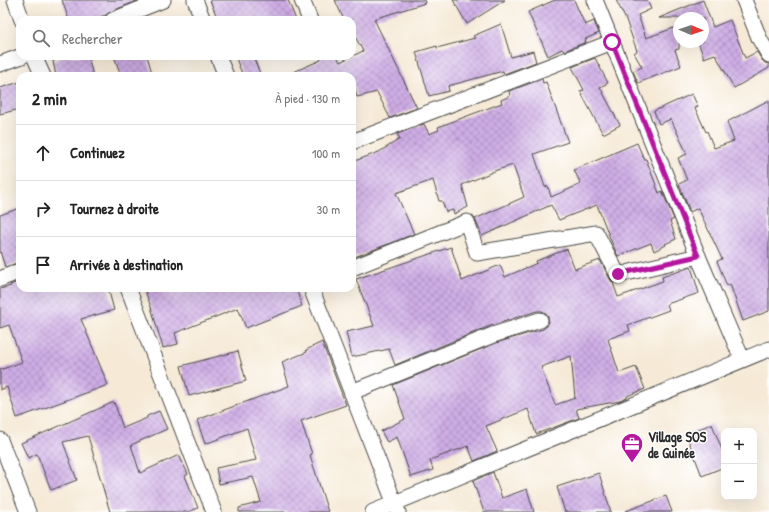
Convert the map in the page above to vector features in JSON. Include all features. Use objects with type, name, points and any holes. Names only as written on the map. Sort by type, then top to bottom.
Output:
[{"type":"street","points":[[15,0],[21,16]]},
{"type":"street","points":[[123,16],[163,0]]},
{"type":"street","points":[[195,0],[201,16]]},
{"type":"street","points":[[302,0],[308,16]]},
{"type":"street","points":[[595,0],[698,256],[742,359]]},
{"type":"street","points":[[744,0],[760,40],[769,55]]},
{"type":"street","points":[[356,140],[612,42]]},
{"type":"street","points":[[0,64],[16,58]]},
{"type":"street","points":[[36,60],[40,72]]},
{"type":"street","points":[[220,60],[224,72]]},
{"type":"street","points":[[356,266],[467,222],[477,253],[596,232],[618,274],[698,256]]},
{"type":"street","points":[[0,279],[16,273]]},
{"type":"street","points":[[130,292],[214,512]]},
{"type":"street","points":[[313,292],[396,508]]},
{"type":"street","points":[[352,392],[493,335],[540,320]]},
{"type":"street","points":[[373,512],[396,508],[742,359],[769,349]]},
{"type":"street","points":[[0,440],[5,468],[28,512]]},
{"type":"building","points":[[62,0],[139,0],[103,16],[68,16]]},
{"type":"building","points":[[210,0],[288,0],[294,16],[216,16]]},
{"type":"building","points":[[335,0],[424,0],[425,3],[374,19],[417,108],[390,118],[377,92],[357,97],[356,72],[293,72],[321,60],[339,60],[340,62],[344,60],[356,60],[356,54],[363,51],[356,38],[356,16],[342,16]]},
{"type":"building","points":[[453,0],[505,0],[467,24]]},
{"type":"building","points":[[555,0],[574,0],[585,25],[594,21],[599,33],[585,39],[586,42],[564,51],[562,49],[548,56],[528,12]]},
{"type":"building","points":[[616,0],[647,0],[651,9],[638,15],[646,38],[673,28],[673,48],[679,48],[675,50],[681,66],[638,83],[633,71],[642,67],[634,53],[637,51],[626,20]]},
{"type":"building","points":[[703,0],[707,12],[674,12]]},
{"type":"building","points":[[673,12],[673,18],[659,18]]},
{"type":"building","points":[[709,16],[713,27],[730,20],[745,58],[757,52],[765,63],[769,64],[769,68],[734,88],[715,54],[704,58],[700,48],[709,48]]},
{"type":"building","points":[[501,24],[511,57],[533,51],[536,62],[504,74],[503,71],[448,86],[449,91],[429,96],[416,52],[475,38],[473,36]]},
{"type":"building","points":[[595,58],[608,83],[600,87],[620,125],[603,134],[580,91],[584,90],[572,67]]},
{"type":"building","points":[[89,60],[92,72],[55,72],[53,61]]},
{"type":"building","points":[[115,60],[148,60],[152,72],[120,72]]},
{"type":"building","points":[[237,60],[255,60],[259,72],[241,72]]},
{"type":"building","points":[[542,79],[543,83],[546,82],[568,142],[534,154],[545,187],[548,186],[551,197],[581,184],[574,170],[637,143],[644,159],[646,159],[659,193],[662,191],[674,219],[670,221],[676,239],[654,251],[651,243],[618,256],[597,205],[559,220],[551,205],[482,236],[475,219],[524,197],[513,165],[462,185],[468,207],[454,214],[453,210],[446,212],[442,201],[439,201],[433,180],[396,193],[414,234],[356,256],[356,161],[379,152],[400,139],[397,134],[424,124],[429,134],[439,130],[438,127],[502,103],[501,100],[510,96],[509,91]]},
{"type":"building","points":[[16,83],[16,110],[0,114],[0,88]]},
{"type":"building","points":[[692,94],[698,107],[695,108],[714,148],[734,141],[727,122],[769,100],[769,311],[743,321],[730,284],[727,286],[717,261],[722,259],[698,208],[690,212],[679,184],[687,180],[678,158],[687,154],[671,119],[659,124],[654,111]]},
{"type":"building","points":[[16,209],[16,263],[5,267],[0,251],[0,215]]},
{"type":"building","points":[[451,247],[462,281],[500,265],[505,277],[537,263],[536,261],[567,249],[575,269],[600,260],[613,283],[618,297],[663,281],[662,277],[691,267],[699,293],[667,304],[669,310],[628,325],[630,331],[608,339],[619,373],[636,367],[645,389],[627,396],[627,398],[620,401],[576,409],[579,418],[536,434],[528,409],[486,426],[497,451],[474,461],[468,446],[430,460],[433,470],[411,477],[397,437],[387,442],[381,431],[405,419],[393,385],[496,343],[543,329],[549,322],[548,317],[546,313],[537,311],[490,326],[395,365],[389,349],[352,357],[346,332],[374,326],[356,279]],"holes":[[[571,356],[575,398],[555,405],[541,367]]]},
{"type":"building","points":[[16,283],[16,292],[109,292],[114,310],[81,319],[108,385],[17,418],[7,387],[0,390],[0,370],[22,362],[9,325],[0,328],[0,289],[11,286],[10,285]]},
{"type":"building","points":[[145,292],[297,292],[302,306],[246,328],[238,308],[175,333],[178,344],[163,348]]},
{"type":"building","points":[[322,342],[346,405],[301,421],[328,512],[239,512],[239,508],[261,502],[253,477],[219,484],[216,468],[256,460],[247,428],[205,444],[197,420],[289,386],[282,362],[307,352],[306,350]]},
{"type":"building","points":[[238,351],[246,381],[189,396],[181,366]]},
{"type":"building","points":[[114,402],[123,428],[147,418],[147,416],[159,411],[167,429],[131,445],[140,473],[179,455],[188,474],[185,476],[198,508],[188,512],[110,512],[88,436],[63,442],[77,480],[51,490],[37,454],[28,458],[21,443]]},
{"type":"building","points":[[712,424],[721,447],[721,468],[702,476],[686,434]]},
{"type":"building","points":[[493,472],[502,498],[527,489],[534,512],[484,512],[473,481]]},
{"type":"building","points":[[599,473],[611,512],[565,512],[557,487]]},
{"type":"building","points":[[666,496],[672,512],[626,512],[626,511]]},
{"type":"place","name":"Village SOS de Guinée","points":[[632,464]]},
{"type":"route","points":[[612,42],[698,256],[618,274]]}]
